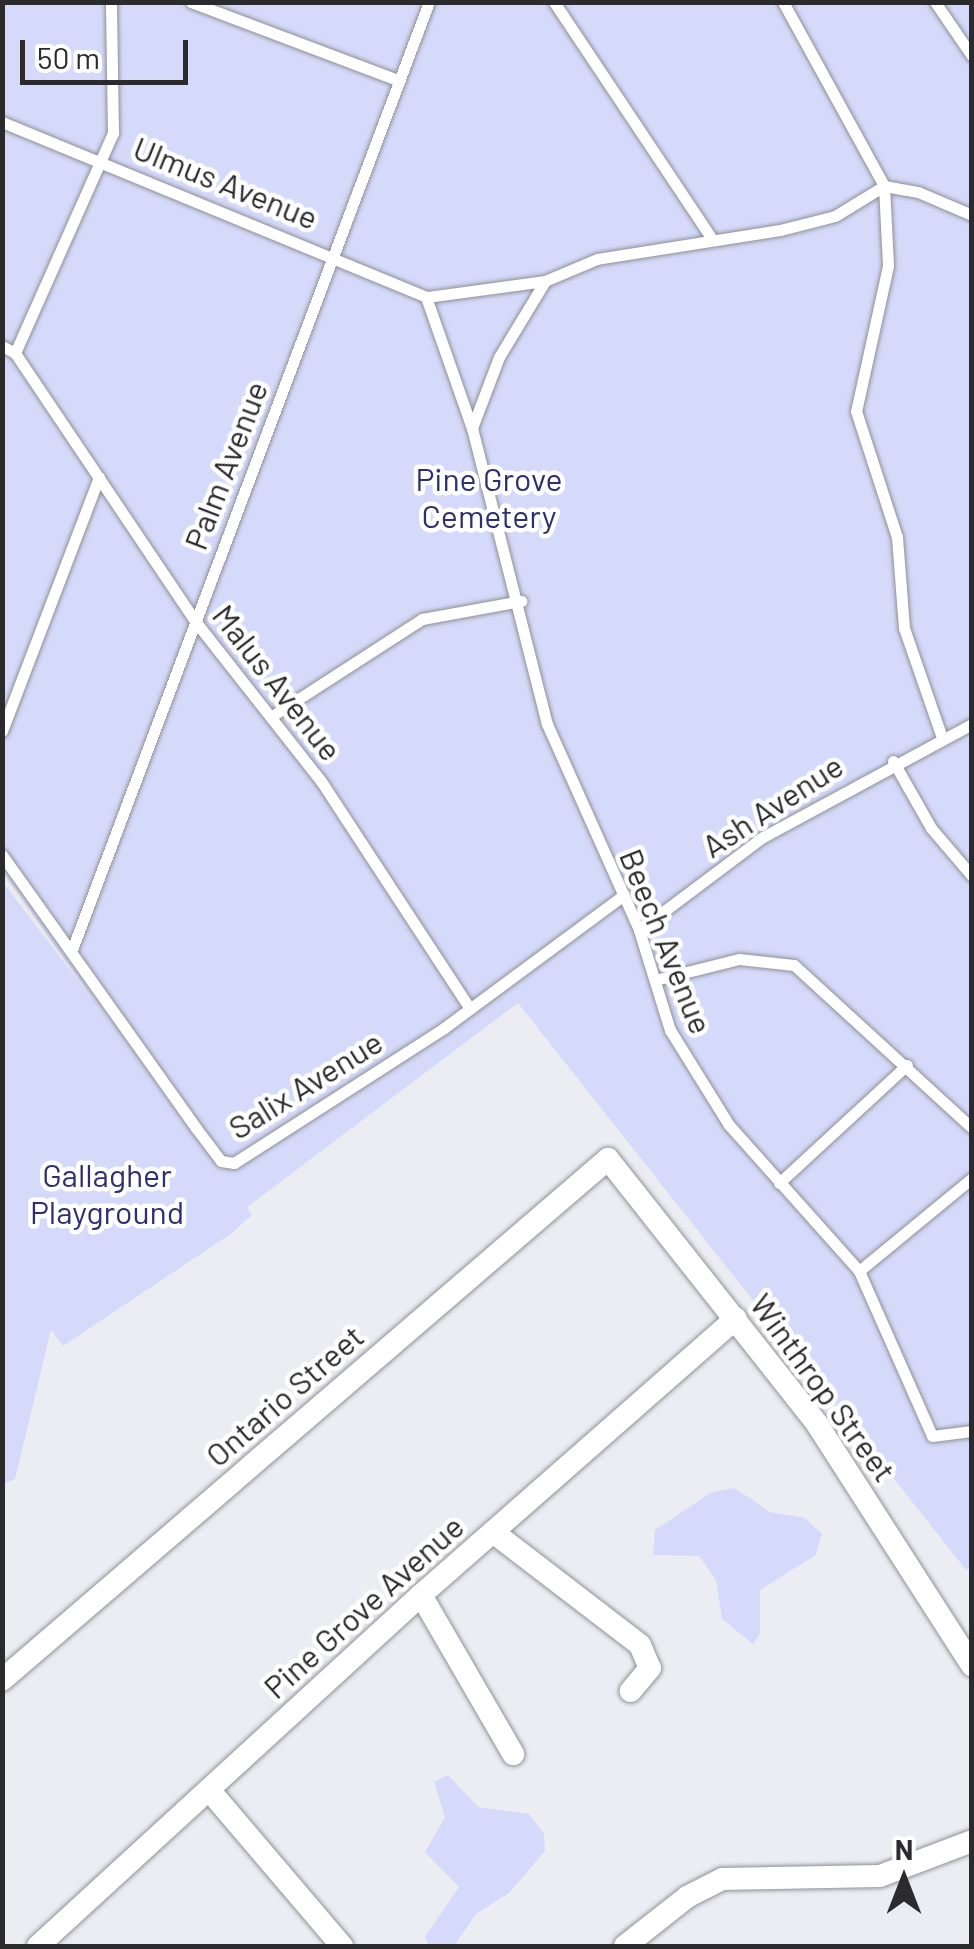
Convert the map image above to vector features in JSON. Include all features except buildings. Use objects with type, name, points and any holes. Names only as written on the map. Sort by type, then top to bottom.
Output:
[{"type":"street","name":"Winthrop Street","points":[[608,1159],[817,1424],[972,1665]]},
{"type":"street","name":"Ontario Street","points":[[2,1680],[608,1159]]},
{"type":"street","name":"Pine Grove Avenue","points":[[38,1946],[420,1595],[736,1318]]},
{"type":"street","points":[[494,1532],[640,1646],[650,1668],[631,1691]]},
{"type":"street","points":[[420,1595],[513,1754]]},
{"type":"street","points":[[210,1791],[342,1946]]},
{"type":"street","points":[[625,1946],[687,1897],[722,1880],[755,1874],[880,1876],[972,1841]]},
{"type":"lane","points":[[2,346],[16,352],[100,159],[116,107],[111,2]]},
{"type":"lane","points":[[191,2],[224,8],[400,80]]},
{"type":"lane","name":"Palm Avenue","points":[[73,947],[429,2]]},
{"type":"lane","points":[[554,2],[712,239]]},
{"type":"lane","points":[[783,2],[884,186],[888,266],[856,411],[897,537],[904,628],[940,735]]},
{"type":"lane","points":[[935,2],[972,56]]},
{"type":"lane","name":"Ulmus Avenue","points":[[2,122],[100,159],[288,243],[334,254],[426,297]]},
{"type":"lane","points":[[426,297],[545,282],[597,259],[836,216],[884,186],[918,192],[972,216]]},
{"type":"lane","points":[[472,428],[499,357],[545,282]]},
{"type":"lane","name":"Beech Avenue","points":[[426,297],[472,428],[521,601],[548,724],[639,930],[670,1030],[694,1075],[780,1184],[859,1271],[932,1436],[972,1431]]},
{"type":"lane","name":"Malus Avenue","points":[[16,352],[195,621],[272,716],[411,911],[470,1009]]},
{"type":"lane","points":[[2,731],[99,477]]},
{"type":"lane","points":[[272,716],[422,619],[521,601]]},
{"type":"lane","name":"Ash Avenue","points":[[639,930],[764,836],[940,735],[972,724]]},
{"type":"lane","points":[[893,761],[931,828],[972,876]]},
{"type":"lane","name":"Salix Avenue","points":[[2,855],[73,947],[222,1161],[255,1154],[470,1009],[624,895]]},
{"type":"lane","points":[[655,980],[740,959],[794,965],[972,1128]]},
{"type":"lane","points":[[780,1184],[907,1065]]},
{"type":"lane","points":[[859,1271],[972,1178]]},
{"type":"green space","name":"Pine Grove Cemetery","points":[[3,3],[971,3],[971,1567],[966,1570],[518,1003],[247,1207],[252,1215],[232,1233],[63,1346],[51,1330],[15,1479],[3,1484],[2,881],[95,1003],[3,872]]},
{"type":"green space","points":[[735,1488],[770,1512],[805,1518],[822,1534],[816,1555],[760,1590],[760,1634],[753,1644],[722,1619],[716,1580],[699,1556],[653,1555],[655,1530],[712,1492]]},
{"type":"green space","points":[[448,1775],[478,1807],[529,1814],[544,1834],[545,1851],[509,1893],[476,1914],[455,1945],[429,1946],[425,1937],[459,1887],[425,1852],[445,1817],[434,1782]]},
{"type":"park label","name":"Gallagher Playground","points":[[107,1194]]}]
